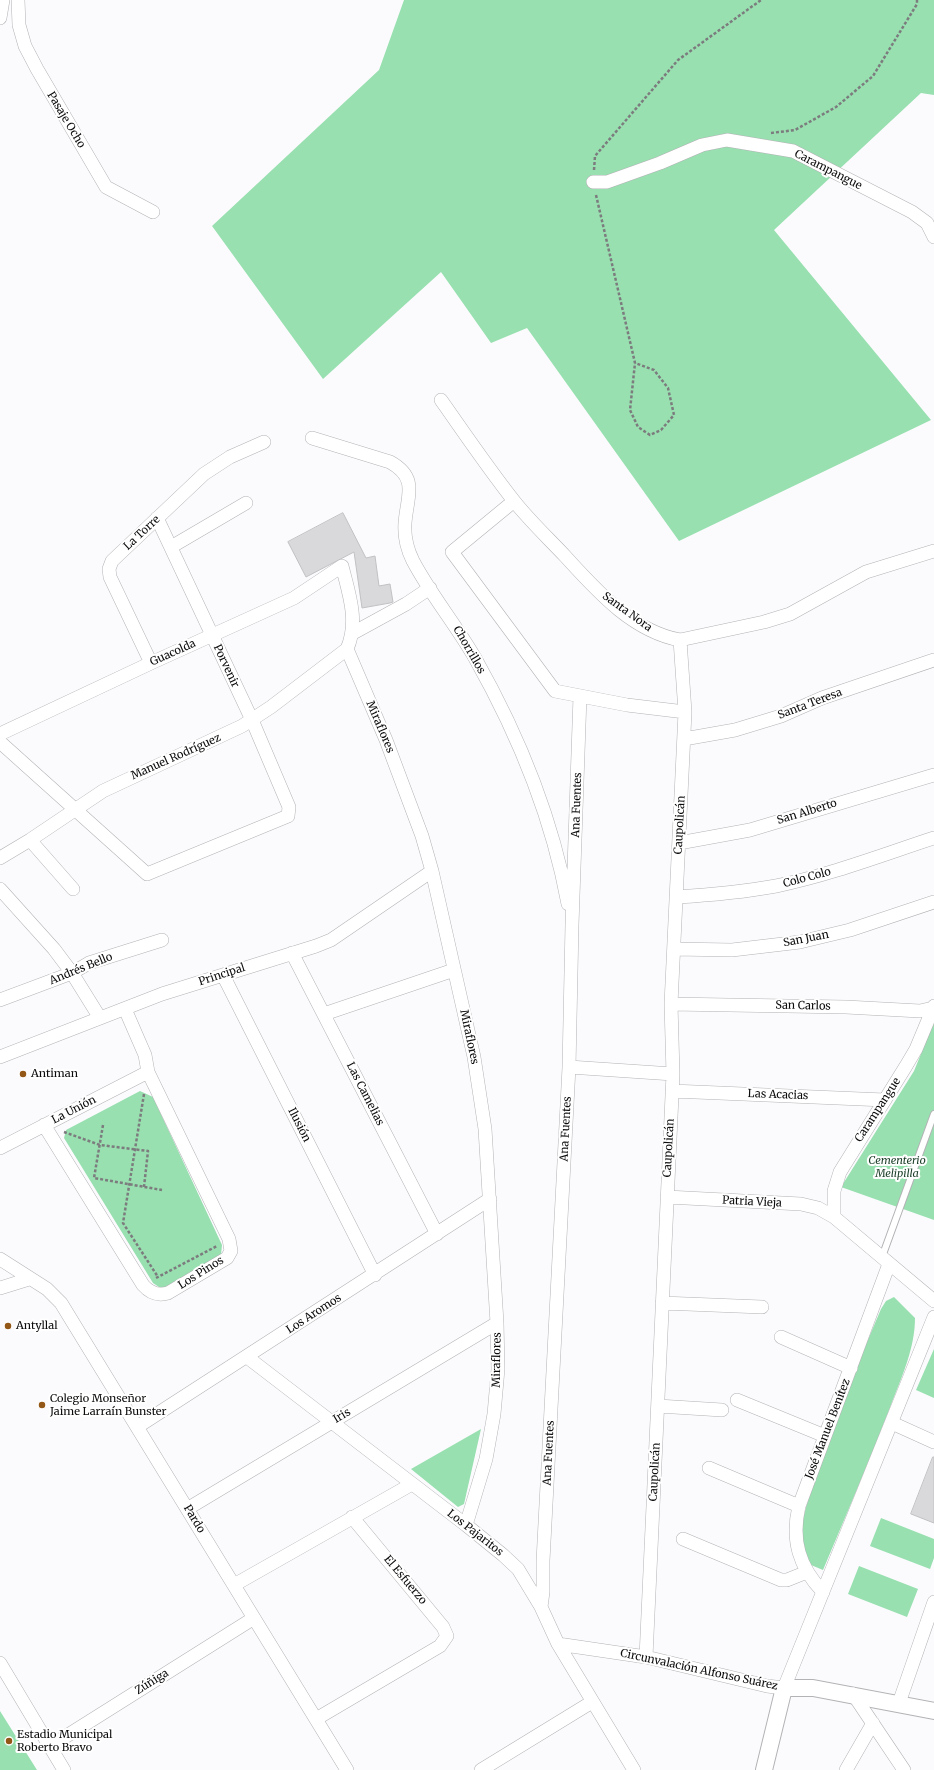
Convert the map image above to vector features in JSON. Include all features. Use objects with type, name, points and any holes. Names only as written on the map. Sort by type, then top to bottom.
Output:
[{"type":"street","points":[[0,18],[3,0]]},
{"type":"street","name":"Pasaje Ocho","points":[[18,0],[19,25],[25,46],[36,69],[106,187],[153,212]]},
{"type":"street","name":"Carampangue","points":[[593,182],[607,182],[660,163],[702,145],[727,140],[793,151],[912,212],[927,223],[934,238]]},
{"type":"street","name":"Santa Nora","points":[[441,400],[514,501],[593,587],[634,621],[668,638],[680,640],[764,622],[790,614],[866,572],[934,551]]},
{"type":"street","name":"Chorrillos","points":[[312,438],[385,460],[395,464],[404,472],[410,492],[405,523],[406,540],[413,560],[475,658],[498,702],[521,752],[550,830],[563,877],[572,925]]},
{"type":"street","name":"La Torre","points":[[151,663],[110,577],[109,568],[112,561],[204,474],[219,463],[264,442]]},
{"type":"street","points":[[514,501],[452,552],[555,691],[628,705],[685,712]]},
{"type":"street","points":[[171,547],[246,504]]},
{"type":"street","name":"Porvenir","points":[[76,809],[147,874],[288,816],[289,807],[252,720],[157,518]]},
{"type":"street","name":"Guacolda","points":[[0,734],[294,598],[342,566],[354,616],[353,633]]},
{"type":"street","points":[[347,649],[353,633],[400,608],[430,588]]},
{"type":"street","name":"Caupolicán","points":[[646,1657],[673,1074],[671,1004],[685,712],[680,640]]},
{"type":"street","name":"Manuel Rodríguez","points":[[0,858],[30,840],[94,796],[231,732],[252,720],[347,649]]},
{"type":"street","name":"Miraflores","points":[[347,649],[407,792],[422,836],[432,871],[480,1092],[485,1129],[490,1200],[498,1369],[493,1422],[486,1459],[466,1525]]},
{"type":"street","name":"Santa Teresa","points":[[684,739],[735,730],[780,716],[822,698],[934,660]]},
{"type":"street","name":"Ana Fuentes","points":[[541,1607],[544,1592],[543,1562],[569,1067],[572,925],[580,696]]},
{"type":"street","points":[[0,742],[76,809]]},
{"type":"street","name":"San Alberto","points":[[679,843],[750,830],[934,775]]},
{"type":"street","name":"Colo Colo","points":[[676,897],[713,895],[777,886],[827,873],[934,838]]},
{"type":"street","points":[[30,840],[73,889]]},
{"type":"street","name":"Principal","points":[[0,1057],[162,994],[330,940],[432,871]]},
{"type":"street","points":[[0,889],[40,931],[72,973],[100,1018]]},
{"type":"street","name":"San Juan","points":[[674,949],[732,950],[800,942],[850,930],[934,902]]},
{"type":"street","name":"Andrés Bello","points":[[0,1000],[72,973],[89,963],[162,940]]},
{"type":"street","name":"Las Camelias","points":[[292,953],[437,1234]]},
{"type":"street","points":[[324,1014],[454,970]]},
{"type":"street","name":"Ilusión","points":[[223,975],[375,1275]]},
{"type":"street","name":"San Carlos","points":[[671,1004],[846,1007],[920,1011],[934,1007]]},
{"type":"street","name":"Carampangue","points":[[834,1217],[834,1192],[840,1172],[916,1049],[934,1007]]},
{"type":"street","points":[[125,1009],[145,1055],[148,1072],[229,1239]]},
{"type":"street","points":[[569,1067],[673,1074]]},
{"type":"street","name":"La Unión","points":[[0,1148],[148,1072]]},
{"type":"street","name":"Las Acacias","points":[[672,1091],[885,1100]]},
{"type":"street","points":[[44,1125],[143,1285]]},
{"type":"street","name":"Patria Vieja","points":[[667,1198],[801,1204],[818,1208],[834,1217],[934,1301]]},
{"type":"street","name":"Los Aromos","points":[[137,1427],[490,1200]]},
{"type":"street","name":"Los Pinos","points":[[143,1285],[151,1292],[156,1294],[168,1293],[227,1258],[231,1251],[229,1239]]},
{"type":"street","name":"Pardo","points":[[0,1259],[29,1279],[47,1289],[61,1303],[347,1770]]},
{"type":"street","name":"José Manuel Benítez","points":[[823,1592],[807,1572],[796,1544],[796,1525],[799,1506],[851,1368],[886,1260]]},
{"type":"street","points":[[0,1288],[29,1279]]},
{"type":"street","points":[[662,1303],[762,1308]]},
{"type":"street","points":[[764,1770],[784,1688],[934,1317]]},
{"type":"street","name":"Iris","points":[[188,1509],[497,1323]]},
{"type":"street","points":[[781,1337],[851,1368]]},
{"type":"street","name":"Los Pajaritos","points":[[247,1357],[511,1561],[524,1577],[541,1607],[558,1644],[634,1770]]},
{"type":"street","points":[[737,1400],[825,1436]]},
{"type":"street","points":[[658,1406],[722,1410]]},
{"type":"street","points":[[892,1423],[934,1442]]},
{"type":"street","points":[[709,1468],[799,1506]]},
{"type":"street","points":[[234,1585],[412,1484]]},
{"type":"street","name":"El Esfuerzo","points":[[316,1719],[440,1646],[447,1636],[443,1627],[352,1518]]},
{"type":"street","points":[[683,1539],[781,1580],[789,1579],[807,1572]]},
{"type":"street","points":[[524,1577],[543,1562]]},
{"type":"street","points":[[899,1703],[934,1602]]},
{"type":"street","name":"Zúñiga","points":[[50,1746],[254,1618]]},
{"type":"street","name":"Circunvalación Alfonso Suárez","points":[[558,1644],[646,1657],[767,1686],[784,1688],[813,1688],[853,1694],[934,1711]]},
{"type":"street","points":[[0,1663],[64,1770]]},
{"type":"street","points":[[853,1694],[904,1770]]},
{"type":"street","points":[[481,1770],[592,1702]]},
{"type":"street","points":[[846,1770],[873,1723]]},
{"type":"lane","points":[[886,1260],[934,1114]]},
{"type":"path","points":[[765,134],[795,130],[836,107],[873,76],[917,4],[917,0]]},
{"type":"path","points":[[635,363],[654,370],[668,388],[674,415],[662,430],[650,435],[638,426],[630,410],[635,363]]},
{"type":"path","points":[[148,1072],[134,1149],[123,1223],[158,1277]]},
{"type":"path","points":[[44,1125],[100,1145],[148,1150],[144,1187]]},
{"type":"path","points":[[103,1125],[94,1178],[162,1190]]},
{"type":"path","points":[[143,1285],[229,1239]]},
{"type":"green space","points":[[404,0],[934,0],[934,95],[921,93],[774,230],[931,420],[679,541],[527,328],[491,343],[441,272],[323,379],[212,226],[379,70]]},
{"type":"green space","name":"Cementerio Melipilla","points":[[934,1022],[934,1220],[841,1187],[914,1071]]},
{"type":"green space","points":[[140,1091],[153,1097],[222,1245],[221,1255],[162,1289],[153,1283],[64,1138],[66,1130]]},
{"type":"green space","points":[[894,1297],[915,1318],[913,1340],[903,1373],[883,1426],[823,1570],[811,1565],[804,1548],[802,1529],[806,1508],[822,1458],[863,1352],[881,1309],[886,1301]]},
{"type":"green space","points":[[934,1349],[934,1398],[916,1390]]},
{"type":"green space","points":[[481,1429],[464,1504],[458,1507],[411,1469]]},
{"type":"green space","points":[[881,1518],[934,1539],[934,1558],[930,1569],[870,1546]]},
{"type":"green space","points":[[859,1566],[918,1589],[907,1617],[848,1594]]},
{"type":"green space","name":"Estadio Municipal Roberto Bravo","points":[[0,1711],[37,1770],[0,1770]]},
{"type":"building","points":[[343,513],[366,558],[375,556],[379,586],[390,584],[393,602],[362,608],[354,552],[306,577],[288,542]]},
{"type":"building","points":[[934,1457],[934,1523],[911,1514]]},
{"type":"place","name":"Antiman","points":[[23,1074]]},
{"type":"place","name":"Antyllal","points":[[8,1326]]},
{"type":"place","name":"Colegio Monseñor Jaime Larraín Bunster","points":[[42,1405]]},
{"type":"place","name":"Estadio Municipal Roberto Bravo","points":[[9,1741]]}]
